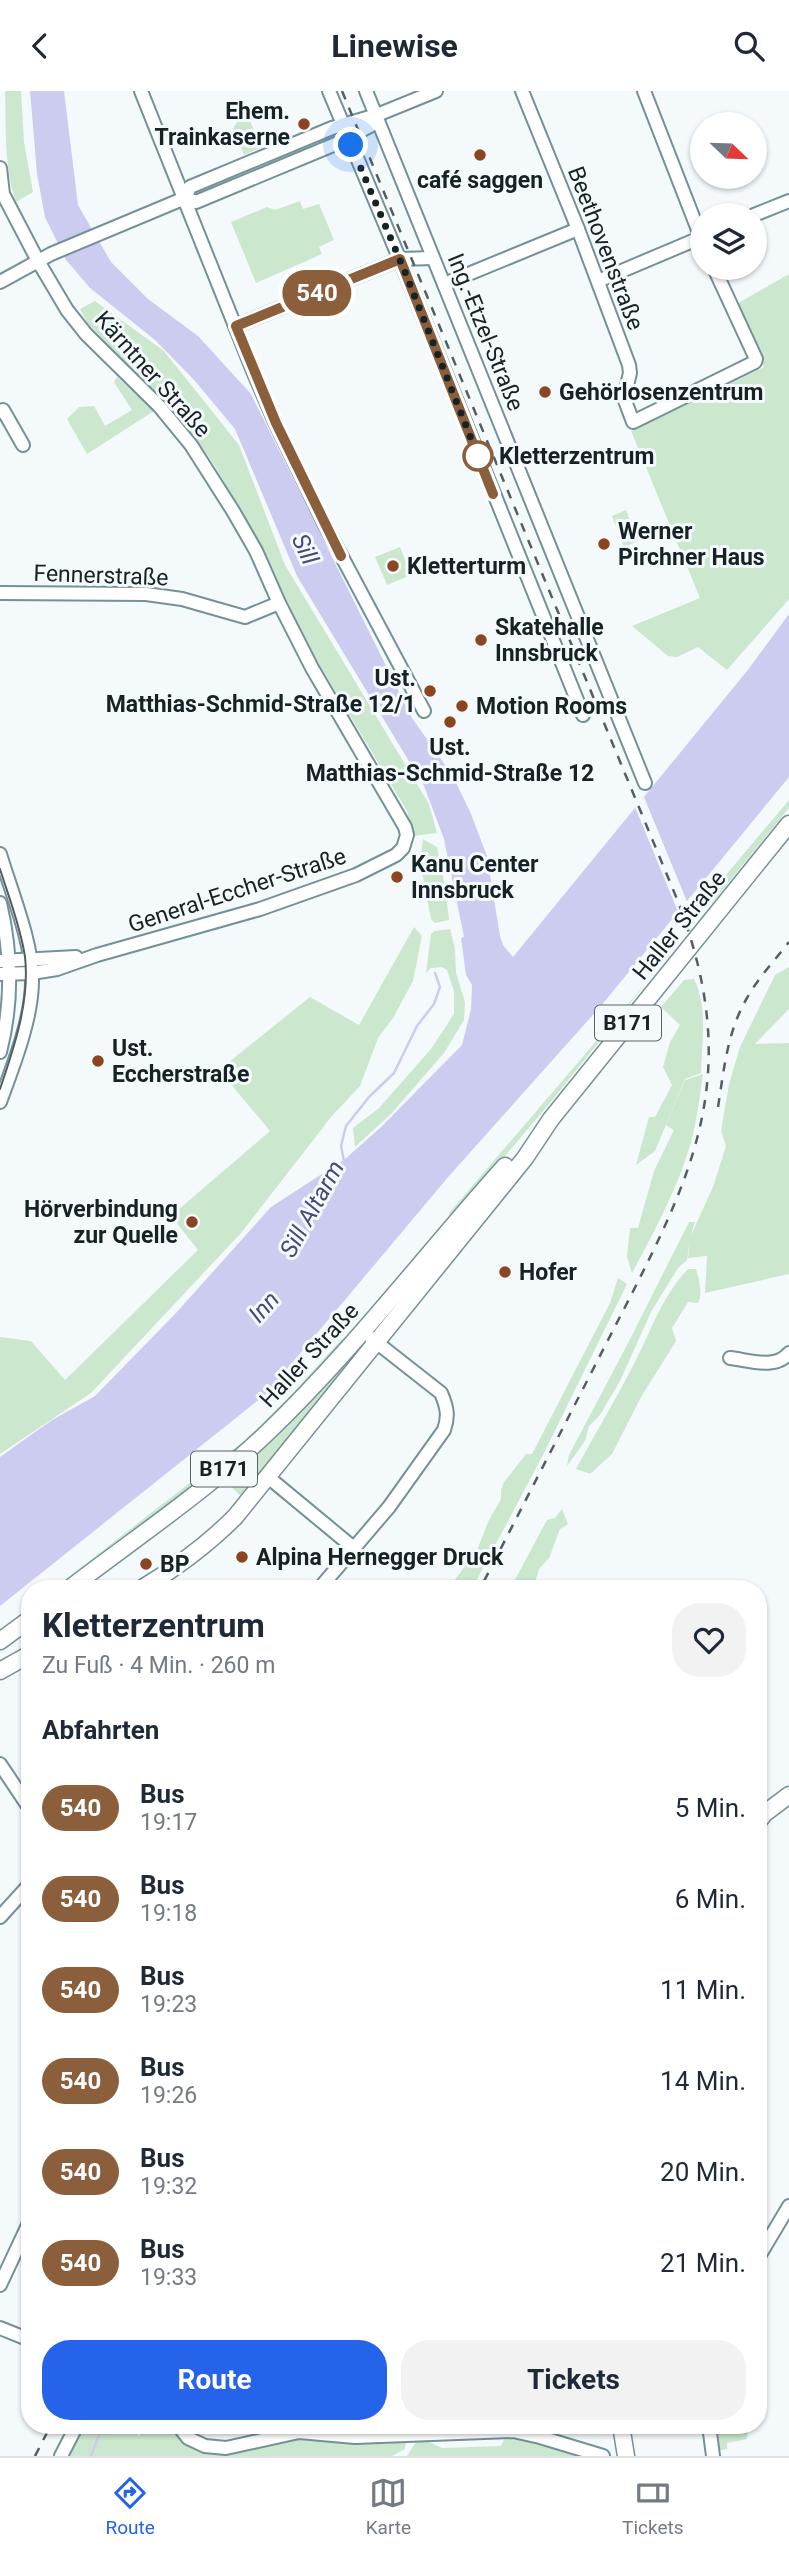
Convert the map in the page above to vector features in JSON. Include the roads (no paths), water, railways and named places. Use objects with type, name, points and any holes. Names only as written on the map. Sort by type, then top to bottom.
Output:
[{"type":"main road","name":"Haller Straße","points":[[81,1580],[267,1433],[317,1383],[454,1224],[551,1119],[789,824]]},
{"type":"main road","name":"Haller Straße","points":[[155,1580],[213,1539],[235,1517],[524,1158],[551,1119]]},
{"type":"main road","points":[[0,1641],[21,1626]]},
{"type":"main road","points":[[0,1671],[21,1659]]},
{"type":"main road","points":[[767,1812],[789,1795]]},
{"type":"main road","points":[[767,1817],[789,1805]]},
{"type":"main road","points":[[622,2434],[626,2456]]},
{"type":"street","points":[[141,91],[258,384],[324,525],[424,711]]},
{"type":"street","points":[[329,91],[400,259],[583,715]]},
{"type":"street","name":"Ing.-Etzel-Straße","points":[[366,91],[645,783]]},
{"type":"street","points":[[0,282],[51,254],[185,198],[196,202],[338,143],[346,131],[370,126],[377,115],[436,91]]},
{"type":"street","name":"Beethovenstraße","points":[[522,91],[629,365],[630,373],[624,398],[633,422],[755,362],[719,280]]},
{"type":"street","points":[[644,91],[690,208]]},
{"type":"street","name":"Kärntner Straße","points":[[0,168],[4,194],[67,310],[86,334],[159,406],[191,445],[250,541],[312,669],[405,827]]},
{"type":"street","points":[[767,210],[789,201]]},
{"type":"street","points":[[444,284],[578,229]]},
{"type":"street","points":[[598,281],[690,243]]},
{"type":"street","points":[[236,326],[400,259],[433,258]]},
{"type":"street","points":[[0,412],[2,411],[23,445]]},
{"type":"street","name":"Fennerstraße","points":[[0,593],[146,594],[182,599],[245,617],[279,603]]},
{"type":"street","name":"General-Eccher-Straße","points":[[5,968],[57,969],[260,909],[356,875],[396,855],[403,848],[407,835],[405,827]]},
{"type":"street","points":[[0,854],[31,967],[32,993],[23,1032],[0,1102]]},
{"type":"street","points":[[0,903],[9,1006],[0,1052]]},
{"type":"street","points":[[327,1580],[397,1496],[444,1430],[448,1419],[441,1393],[363,1331]]},
{"type":"street","points":[[730,1358],[775,1363],[789,1353]]},
{"type":"street","points":[[268,1477],[355,1549]]},
{"type":"street","points":[[0,1764],[21,1796]]},
{"type":"street","points":[[0,1917],[21,1894]]},
{"type":"street","points":[[767,2243],[789,2206]]},
{"type":"street","points":[[0,2285],[21,2240]]},
{"type":"street","points":[[0,2328],[21,2336]]},
{"type":"street","points":[[61,2456],[72,2434]]},
{"type":"street","points":[[185,2434],[205,2446],[226,2448],[290,2434]]},
{"type":"street","points":[[321,2434],[355,2437],[434,2434]]},
{"type":"street","points":[[526,2434],[603,2456]]},
{"type":"street","points":[[710,2434],[713,2456]]},
{"type":"water","points":[[30,91],[64,91],[78,205],[111,262],[148,299],[198,336],[251,394],[412,718],[453,776],[471,814],[487,856],[500,936],[503,945],[513,957],[747,671],[789,614],[789,777],[600,1007],[449,1176],[266,1394],[33,1580],[21,1580],[21,1589],[0,1606],[0,1457],[52,1420],[95,1396],[176,1313],[271,1207],[345,1159],[380,1128],[462,1045],[471,1009],[472,985],[466,975],[461,938],[464,937],[444,839],[424,786],[297,576],[235,429],[195,381],[155,340],[90,288],[66,260],[45,217],[37,174]]},
{"type":"waterway","name":"Sill Altarm","points":[[344,1161],[341,1146],[346,1126],[369,1097],[394,1073],[417,1026],[434,1004],[440,987],[435,973]]},
{"type":"waterway","points":[[91,2456],[100,2434]]},
{"type":"tram line","points":[[0,869],[21,935],[26,974],[20,1024],[0,1089]]},
{"type":"railway","points":[[342,91],[677,899],[698,964],[708,1023],[708,1078],[699,1130],[684,1181],[636,1286],[485,1580]]},
{"type":"railway","points":[[718,1107],[727,1051],[740,1011],[756,983],[789,942]]},
{"type":"railway","points":[[35,2456],[46,2434]]},
{"type":"place","name":"Ehem. Trainkaserne","points":[[304,124]]},
{"type":"place","name":"café saggen","points":[[480,155]]},
{"type":"place","name":"Gehörlosenzentrum","points":[[545,392]]},
{"type":"place","name":"Kletterzentrum","points":[[478,456]]},
{"type":"place","name":"Werner Pirchner Haus","points":[[604,544]]},
{"type":"place","name":"Kletterturm","points":[[393,566]]},
{"type":"place","name":"Skatehalle Innsbruck","points":[[481,640]]},
{"type":"place","name":"Ust. Matthias-Schmid-Straße 12/1","points":[[430,691]]},
{"type":"place","name":"Motion Rooms","points":[[462,706]]},
{"type":"place","name":"Ust. Matthias-Schmid-Straße 12","points":[[450,722]]},
{"type":"place","name":"Kanu Center Innsbruck","points":[[397,877]]},
{"type":"place","name":"Ust. Eccherstraße","points":[[98,1061]]},
{"type":"place","name":"Hörverbindung zur Quelle","points":[[192,1222]]},
{"type":"place","name":"Hofer","points":[[505,1272]]},
{"type":"place","name":"Alpina Hernegger Druck","points":[[242,1557]]},
{"type":"place","name":"BP","points":[[146,1564]]},
{"type":"water label","name":"Sill","points":[[305,549]]},
{"type":"water label","name":"Inn","points":[[264,1307]]}]
